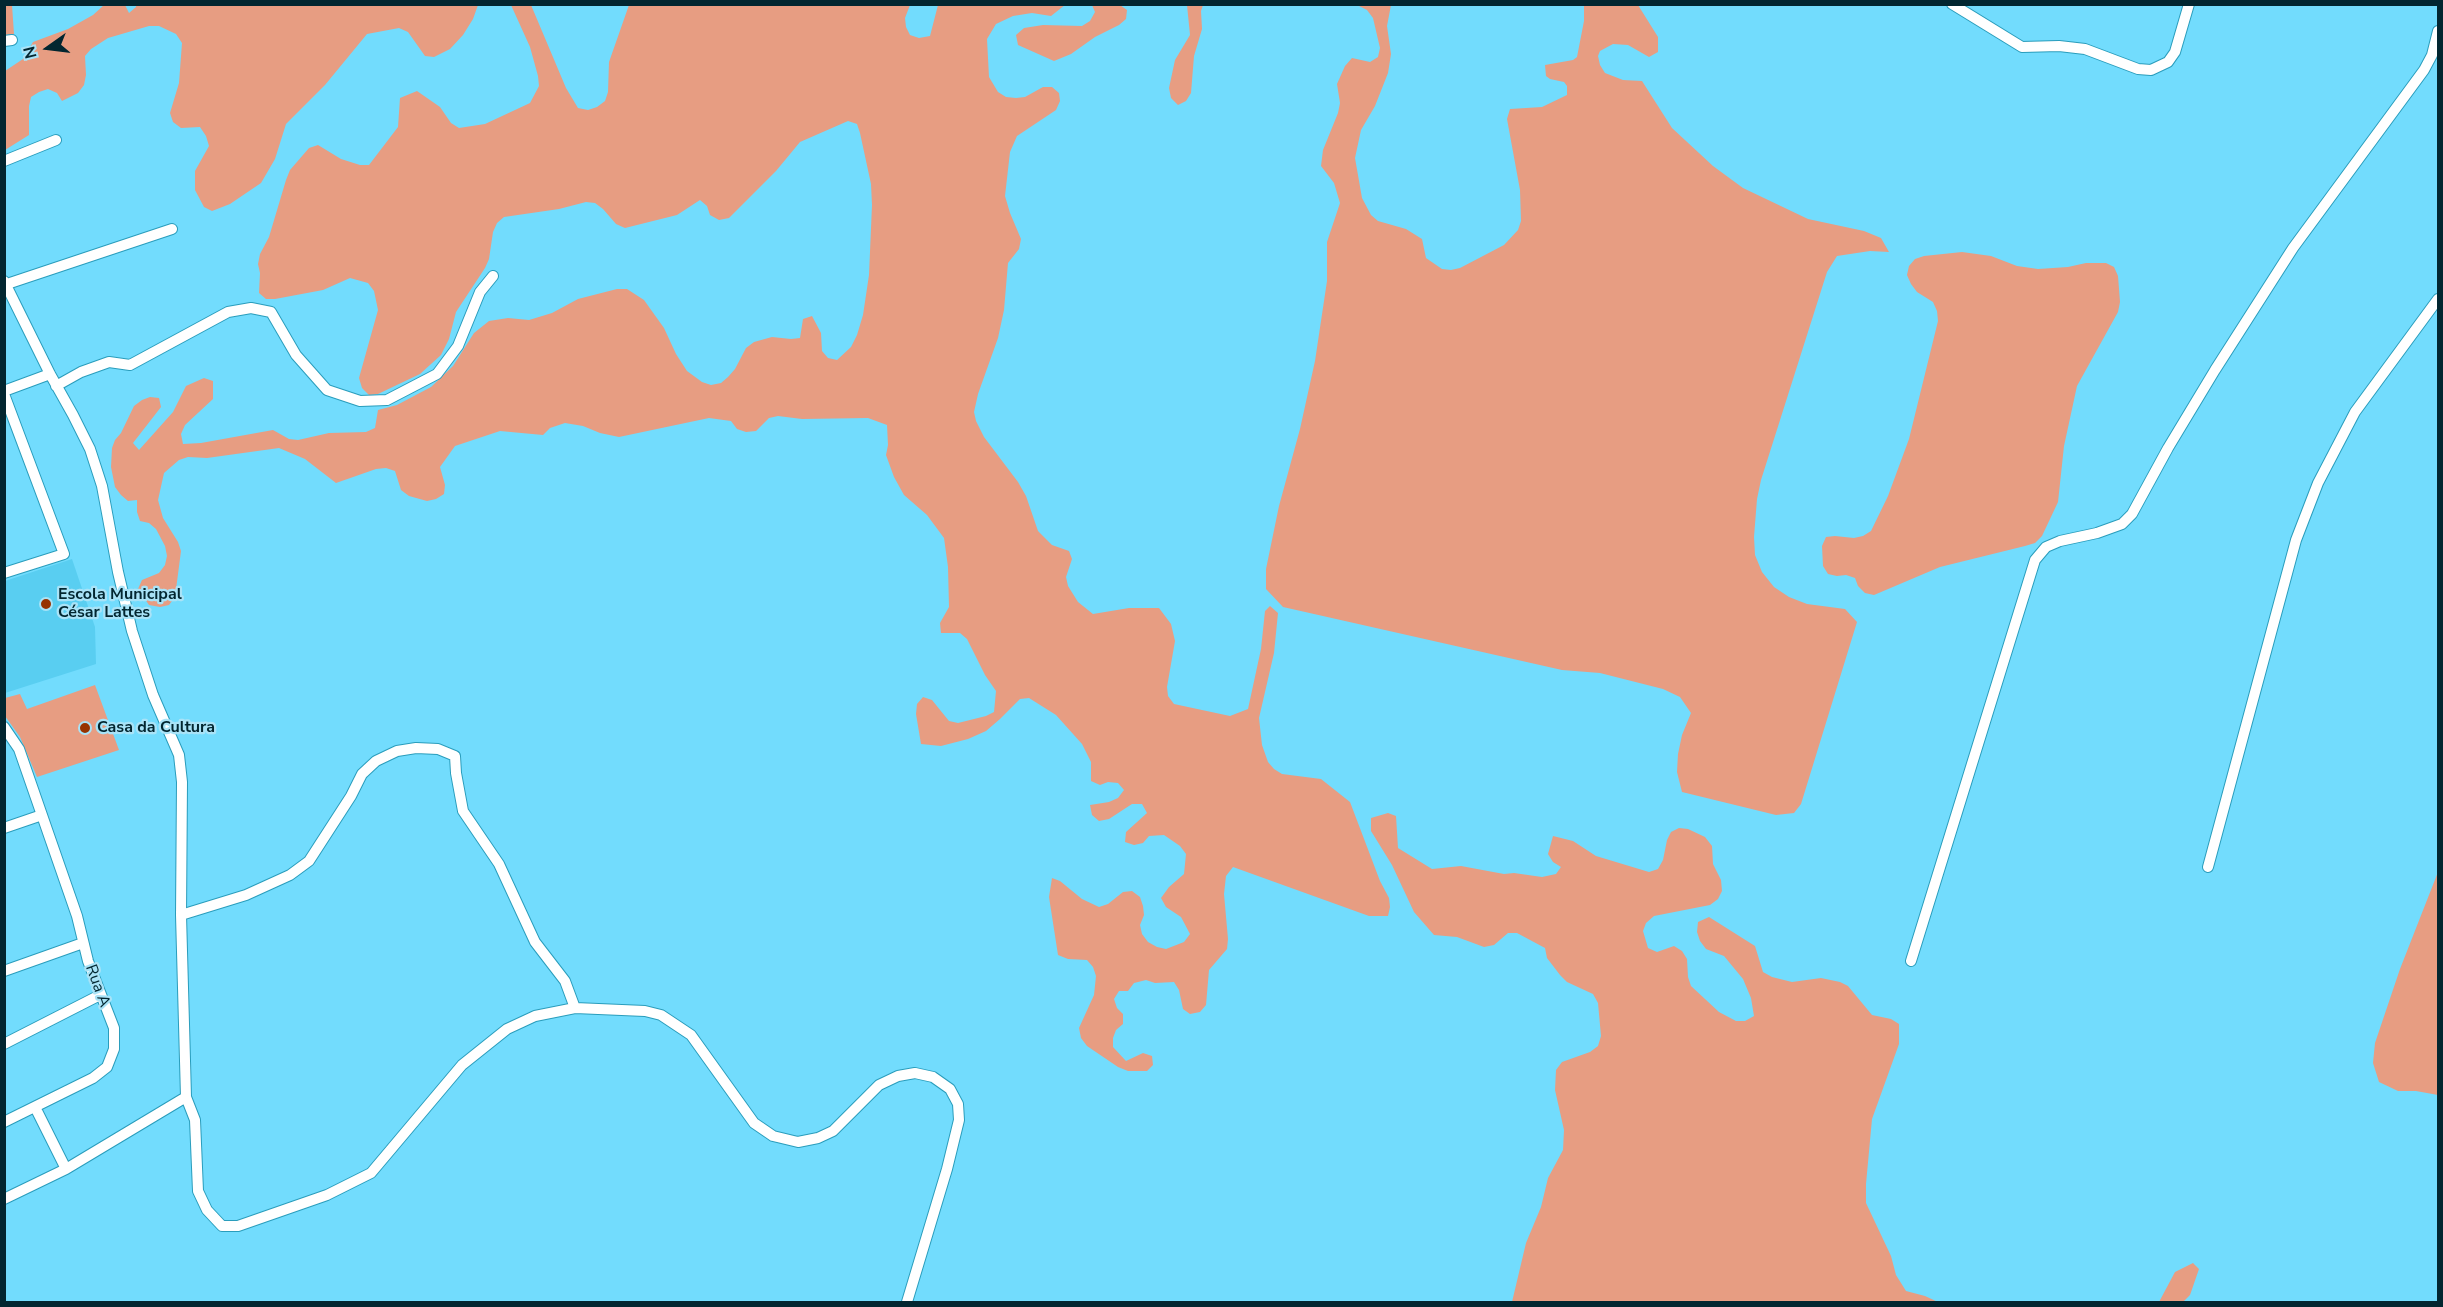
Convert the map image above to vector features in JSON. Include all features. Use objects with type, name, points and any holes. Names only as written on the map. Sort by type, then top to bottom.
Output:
[{"type":"street","points":[[1952,4],[2022,47],[2059,46],[2085,49],[2138,69],[2151,70],[2168,62],[2175,52],[2189,4]]},
{"type":"street","points":[[1911,961],[2034,560],[2046,548],[2060,541],[2097,533],[2122,524],[2132,514],[2215,370],[2293,248],[2424,70],[2432,55],[2439,31]]},
{"type":"street","points":[[4,161],[56,140]]},
{"type":"street","points":[[172,228],[5,283],[90,449],[102,486],[132,631],[153,694],[179,755],[182,782],[181,915],[186,1097],[195,1120],[198,1191],[207,1210],[222,1226],[238,1226],[327,1195],[371,1173],[462,1065],[507,1029],[536,1016],[575,1008],[645,1011],[662,1015],[691,1035],[753,1123],[773,1136],[798,1142],[818,1138],[833,1131],[879,1085],[898,1076],[915,1073],[933,1077],[945,1084],[958,1104],[959,1120],[947,1169],[907,1302]]},
{"type":"street","points":[[56,386],[81,372],[109,362],[130,365],[228,312],[250,308],[271,312],[296,355],[327,390],[360,401],[387,400],[437,374],[458,346],[480,292],[493,276]]},
{"type":"street","points":[[2208,867],[2296,540],[2318,483],[2355,412],[2439,299]]},
{"type":"street","points":[[4,573],[64,554],[4,392],[50,374]]},
{"type":"street","name":"Rua A","points":[[6,731],[19,749],[77,916],[100,996],[114,1028],[114,1049],[107,1067],[93,1078],[35,1107]]},
{"type":"street","points":[[181,915],[246,895],[290,875],[309,861],[351,796],[362,774],[376,761],[397,751],[416,748],[438,749],[455,756],[464,811],[499,864],[535,942],[565,981],[575,1008]]},
{"type":"street","points":[[4,828],[42,815]]},
{"type":"street","points":[[4,971],[83,943]]},
{"type":"street","points":[[4,1044],[100,996]]},
{"type":"street","points":[[4,1199],[66,1169],[186,1097]]},
{"type":"street","points":[[4,1122],[35,1107],[66,1169]]},
{"type":"shaded area","points":[[5,4],[12,5],[14,34],[5,35]]},
{"type":"shaded area","points":[[136,4],[478,5],[463,35],[450,49],[434,57],[425,56],[408,32],[399,28],[367,34],[325,85],[286,124],[275,159],[261,183],[230,204],[212,211],[204,207],[195,190],[195,171],[209,146],[206,136],[200,127],[181,128],[173,122],[170,113],[179,83],[182,43],[176,34],[159,26],[149,26],[108,38],[91,49],[85,56],[86,75],[84,85],[78,93],[62,101],[57,93],[48,89],[31,97],[29,135],[5,150],[5,71],[23,59],[33,42],[68,29],[93,15],[104,5],[125,5],[129,13],[136,7]]},
{"type":"shaded area","points":[[1584,4],[1638,5],[1658,37],[1658,52],[1649,57],[1628,45],[1613,44],[1600,51],[1598,56],[1600,65],[1605,73],[1623,80],[1642,81],[1672,128],[1713,166],[1743,188],[1808,219],[1864,231],[1881,238],[1889,252],[1870,251],[1837,256],[1827,272],[1757,499],[1755,555],[1762,572],[1774,587],[1789,597],[1807,604],[1845,609],[1857,622],[1801,804],[1794,813],[1776,815],[1682,792],[1677,772],[1678,754],[1682,735],[1691,713],[1680,697],[1663,689],[1600,673],[1562,670],[1283,607],[1266,589],[1266,569],[1279,506],[1300,429],[1315,361],[1327,281],[1327,242],[1340,203],[1334,183],[1321,166],[1323,150],[1338,113],[1340,103],[1337,84],[1345,66],[1352,58],[1370,62],[1378,57],[1380,48],[1373,18],[1367,10],[1357,5],[1391,5],[1387,26],[1391,54],[1388,73],[1375,106],[1361,130],[1355,158],[1362,198],[1371,215],[1378,221],[1406,229],[1422,239],[1426,258],[1442,269],[1460,268],[1504,245],[1518,230],[1521,221],[1520,190],[1507,119],[1510,109],[1542,107],[1567,95],[1567,86],[1564,82],[1546,76],[1545,65],[1573,60],[1577,57],[1584,21]]},
{"type":"shaded area","points":[[511,5],[531,5],[566,88],[578,108],[588,110],[605,101],[608,92],[609,62],[629,5],[910,5],[905,18],[906,27],[910,35],[919,38],[930,36],[938,5],[1065,5],[1051,16],[1032,13],[1013,16],[996,24],[987,39],[989,77],[998,92],[1006,97],[1016,98],[1025,97],[1043,87],[1052,87],[1059,93],[1060,101],[1056,110],[1017,136],[1010,152],[1005,196],[1021,239],[1019,249],[1008,263],[1004,310],[998,338],[978,394],[974,412],[976,421],[984,437],[1026,496],[1038,531],[1052,545],[1069,551],[1072,559],[1066,577],[1068,586],[1078,602],[1093,614],[1129,608],[1159,608],[1171,624],[1175,641],[1167,687],[1168,696],[1174,704],[1230,716],[1248,709],[1261,649],[1265,611],[1270,606],[1278,613],[1274,653],[1259,718],[1262,745],[1268,762],[1282,774],[1321,779],[1350,802],[1380,881],[1389,898],[1388,916],[1369,916],[1233,867],[1226,876],[1224,894],[1227,949],[1209,970],[1206,1005],[1200,1012],[1190,1014],[1183,1009],[1179,990],[1174,982],[1155,983],[1146,980],[1134,983],[1128,991],[1119,991],[1114,999],[1117,1008],[1123,1014],[1123,1024],[1116,1030],[1113,1047],[1126,1061],[1143,1053],[1152,1056],[1153,1065],[1147,1071],[1128,1071],[1087,1046],[1081,1038],[1079,1028],[1094,995],[1096,976],[1087,960],[1068,959],[1058,955],[1049,897],[1052,878],[1060,881],[1082,899],[1099,907],[1108,904],[1123,892],[1132,891],[1140,897],[1143,906],[1144,915],[1140,925],[1142,934],[1148,942],[1166,949],[1184,942],[1190,934],[1181,917],[1166,907],[1161,898],[1169,887],[1184,874],[1186,854],[1180,846],[1164,835],[1149,836],[1143,843],[1134,845],[1125,842],[1126,832],[1147,813],[1142,804],[1132,804],[1109,819],[1099,821],[1092,815],[1090,805],[1109,802],[1118,798],[1124,790],[1118,783],[1108,782],[1100,785],[1091,781],[1091,762],[1082,744],[1056,715],[1029,698],[1020,699],[986,731],[968,739],[941,746],[921,744],[916,714],[917,704],[923,697],[932,700],[949,721],[958,723],[994,712],[996,691],[985,675],[967,639],[960,633],[941,633],[940,623],[949,607],[948,567],[944,538],[927,515],[904,495],[894,477],[886,455],[887,425],[868,418],[802,419],[778,416],[769,418],[756,431],[746,432],[737,429],[731,421],[709,418],[619,437],[565,423],[550,428],[543,435],[500,431],[455,446],[440,467],[445,485],[444,494],[427,501],[409,496],[401,490],[395,471],[386,468],[376,469],[336,483],[305,459],[279,448],[207,458],[188,457],[179,460],[164,473],[158,500],[163,518],[181,551],[175,597],[169,605],[160,607],[149,605],[138,589],[142,580],[159,573],[165,565],[167,556],[165,546],[156,529],[149,523],[140,521],[137,500],[128,501],[115,487],[111,467],[115,440],[121,433],[134,406],[150,397],[159,398],[161,407],[133,443],[139,450],[173,412],[186,386],[204,378],[213,381],[213,399],[185,425],[181,434],[183,444],[273,430],[289,439],[298,440],[329,433],[366,432],[375,428],[378,410],[397,405],[431,387],[453,366],[474,333],[489,321],[508,318],[529,320],[552,313],[578,299],[617,289],[627,289],[644,300],[664,328],[687,371],[702,382],[711,385],[721,383],[728,377],[746,348],[754,342],[772,337],[800,338],[803,319],[812,316],[821,333],[822,351],[828,358],[837,360],[851,347],[863,315],[869,275],[872,205],[871,184],[860,133],[857,124],[848,121],[800,142],[776,171],[729,218],[719,220],[710,215],[707,206],[700,200],[677,215],[625,228],[616,224],[595,203],[586,202],[559,209],[504,217],[497,223],[493,232],[489,259],[485,268],[456,312],[449,339],[441,355],[420,374],[378,394],[369,395],[362,388],[359,378],[378,310],[374,291],[368,283],[350,278],[323,290],[275,299],[266,299],[259,293],[260,254],[269,237],[290,170],[309,148],[318,145],[341,159],[360,165],[369,165],[398,127],[400,98],[417,91],[440,107],[451,123],[459,128],[485,124],[530,103],[539,86],[538,76],[530,47]]},
{"type":"shaded area","points":[[1092,5],[1120,5],[1127,10],[1126,19],[1071,54],[1054,61],[1018,45],[1016,35],[1024,28],[1043,25],[1082,26],[1090,21],[1095,12]]},
{"type":"shaded area","points":[[1187,5],[1203,5],[1202,29],[1194,56],[1191,93],[1186,101],[1178,105],[1171,98],[1169,88],[1175,60],[1190,35]]},
{"type":"shaded area","points":[[1962,252],[1991,256],[2017,266],[2038,269],[2106,263],[2114,267],[2118,276],[2120,302],[2118,312],[2077,386],[2064,446],[2058,502],[2042,536],[2035,543],[1940,567],[1874,595],[1865,593],[1858,586],[1855,578],[1828,574],[1823,566],[1822,546],[1826,537],[1854,538],[1871,531],[1888,496],[1909,439],[1938,321],[1933,302],[1917,292],[1911,284],[1907,275],[1909,266],[1915,259],[1924,256]]},
{"type":"shaded area","name":"Escola Municipal César Lattes","points":[[72,559],[95,627],[96,664],[5,693],[5,581]]},
{"type":"shaded area","points":[[95,685],[119,750],[37,777],[20,737],[5,716],[5,698],[20,694],[27,709]]},
{"type":"shaded area","points":[[1388,813],[1396,816],[1398,848],[1432,869],[1461,866],[1504,874],[1542,877],[1556,874],[1561,867],[1553,862],[1548,854],[1553,836],[1573,841],[1596,856],[1649,872],[1658,869],[1663,860],[1671,832],[1679,828],[1688,829],[1705,837],[1712,846],[1713,864],[1721,880],[1722,891],[1718,899],[1710,905],[1654,916],[1646,923],[1643,931],[1648,948],[1657,952],[1674,946],[1682,951],[1687,959],[1691,986],[1719,1012],[1736,1021],[1745,1021],[1754,1016],[1751,998],[1743,979],[1724,956],[1706,949],[1700,941],[1697,932],[1698,922],[1709,917],[1755,946],[1763,972],[1792,982],[1821,978],[1840,982],[1848,986],[1872,1015],[1891,1019],[1899,1024],[1899,1044],[1872,1119],[1866,1203],[1891,1256],[1896,1275],[1906,1291],[1938,1302],[1512,1302],[1526,1243],[1541,1207],[1548,1178],[1563,1150],[1564,1130],[1555,1090],[1556,1070],[1562,1062],[1590,1052],[1598,1046],[1601,1036],[1598,1003],[1593,994],[1567,982],[1560,975],[1547,958],[1545,948],[1517,933],[1508,933],[1494,945],[1484,947],[1457,937],[1434,935],[1414,912],[1392,865],[1371,831],[1371,818]]},
{"type":"shaded area","points":[[2438,872],[2438,1095],[2398,1091],[2379,1082],[2373,1063],[2375,1043],[2400,969]]},
{"type":"shaded area","points":[[2193,1263],[2199,1269],[2190,1295],[2183,1302],[2159,1302],[2175,1272]]},
{"type":"place","name":"Escola Municipal César Lattes","points":[[46,604]]},
{"type":"place","name":"Casa da Cultura","points":[[85,728]]}]
